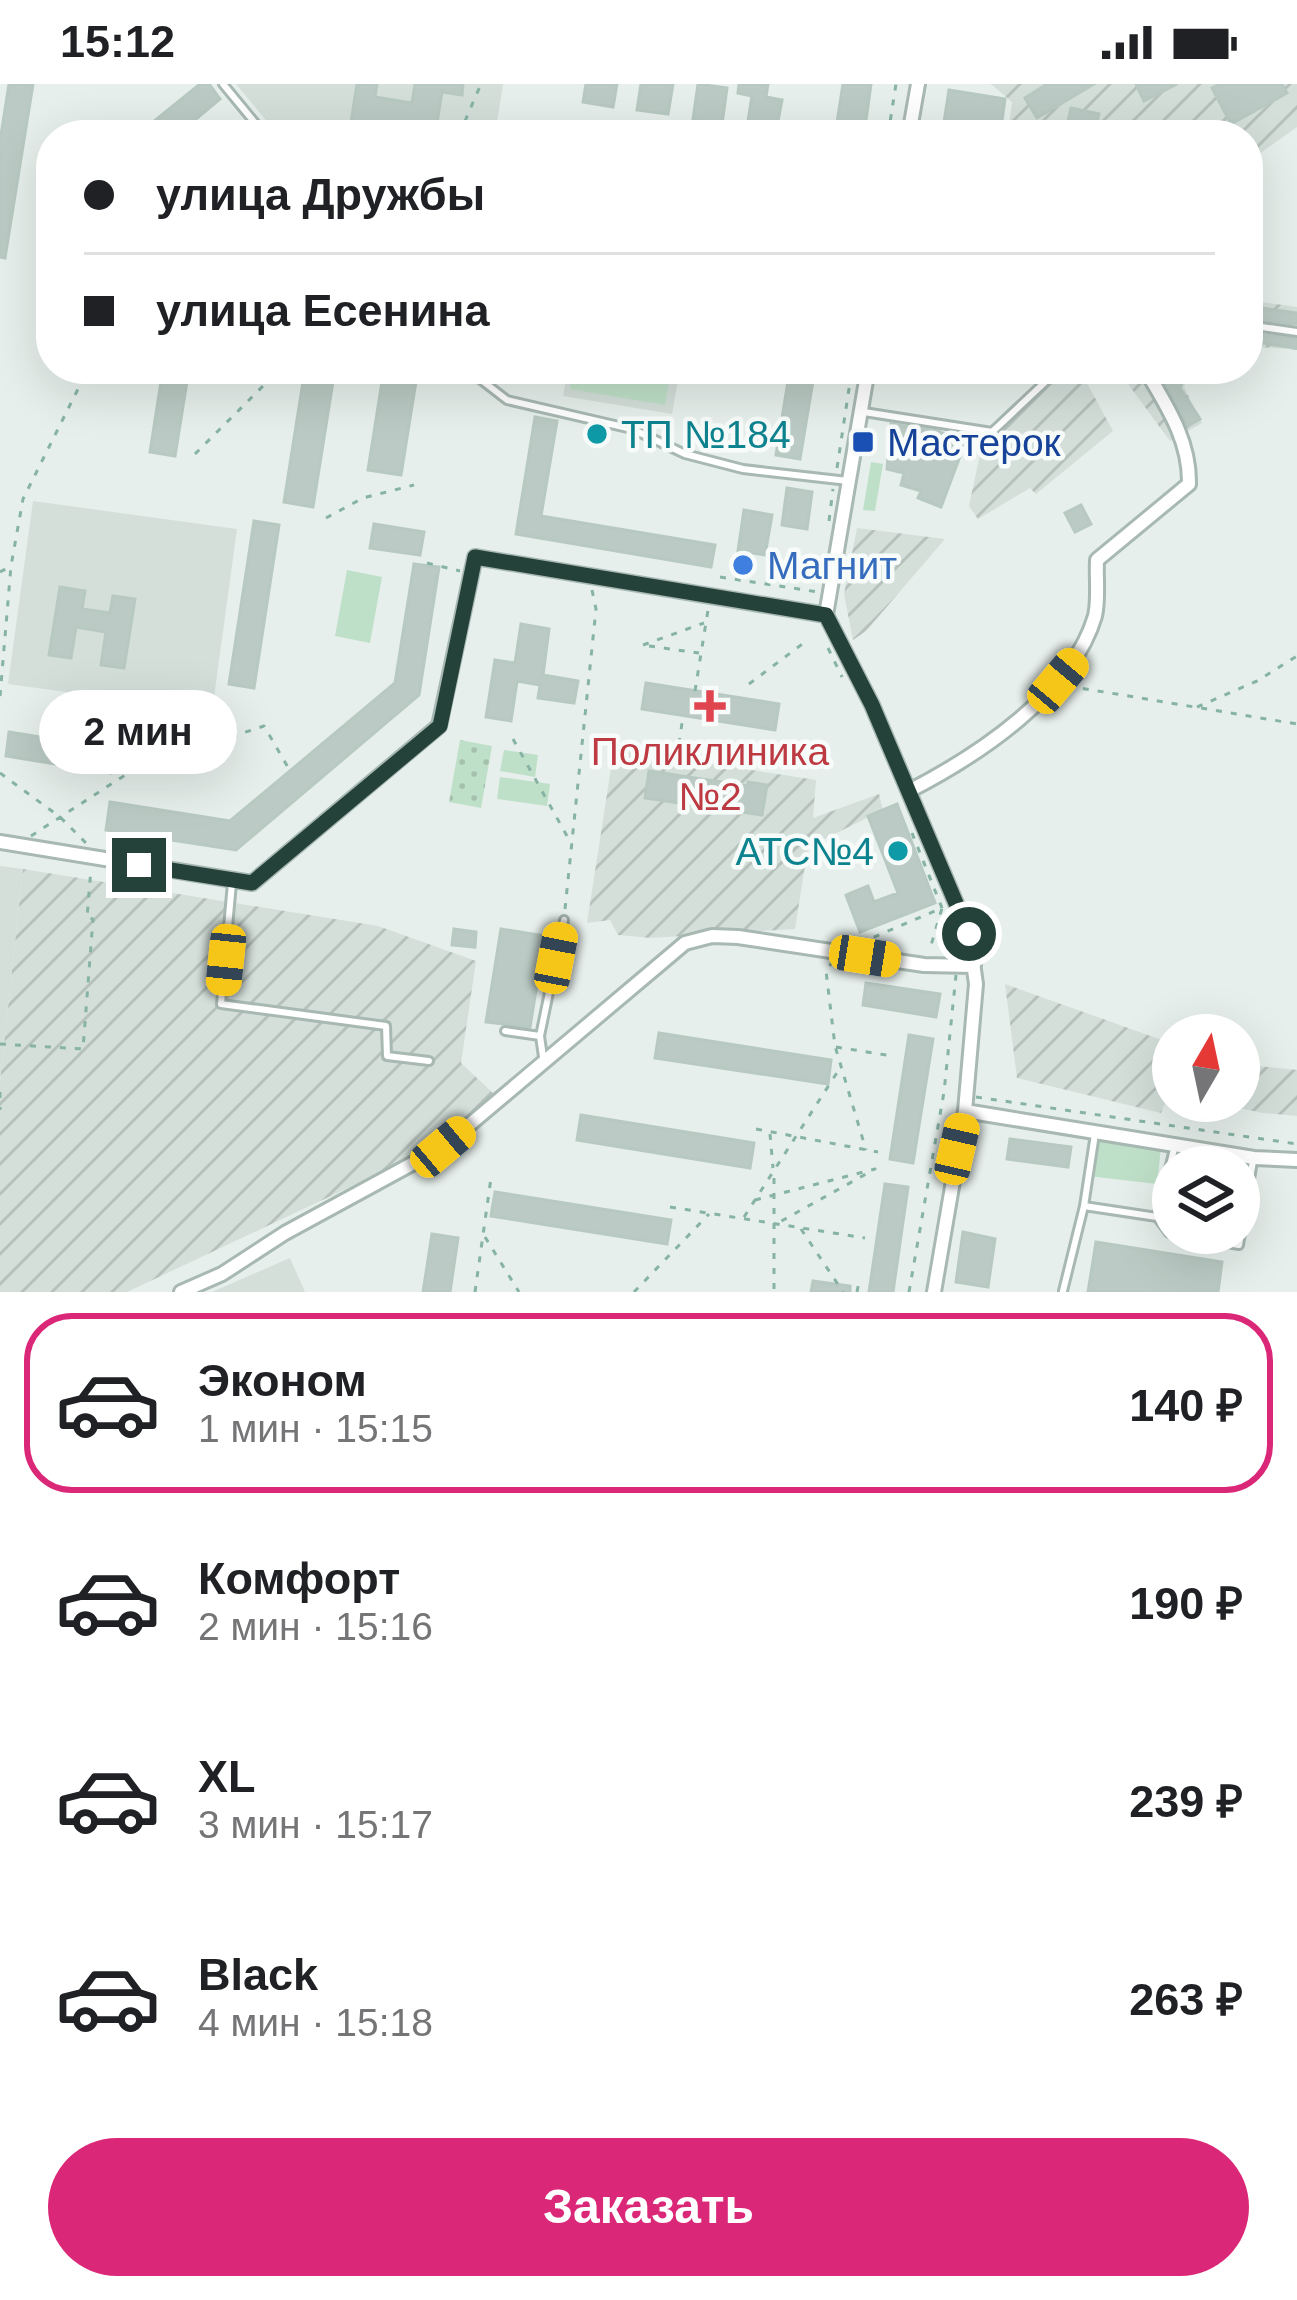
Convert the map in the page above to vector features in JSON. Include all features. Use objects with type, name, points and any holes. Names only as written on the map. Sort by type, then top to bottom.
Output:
[{"type":"street","points":[[912,120],[918,84]]},
{"type":"street","points":[[865,384],[842,480],[824,615],[909,791],[969,934],[977,1005],[965,1111],[934,1292]]},
{"type":"street","points":[[909,791],[963,763],[1058,681],[1077,659],[1096,613],[1097,560],[1189,484],[1178,424],[1154,384]]},
{"type":"street","points":[[0,842],[96,862],[252,883],[440,726],[475,557],[824,615]]},
{"type":"street","points":[[181,1292],[223,1274],[285,1233],[443,1147],[686,943],[712,936],[738,937],[924,965],[974,966]]},
{"type":"street","points":[[965,1111],[1180,1146]]},
{"type":"street","points":[[1260,1158],[1297,1160]]},
{"type":"lane","points":[[223,84],[253,120]]},
{"type":"lane","points":[[1263,328],[1297,332]]},
{"type":"lane","points":[[486,384],[506,400],[632,429],[685,454],[743,469],[842,480]]},
{"type":"lane","points":[[860,412],[992,432],[1043,384]]},
{"type":"lane","points":[[232,880],[221,1004],[386,1026],[387,1055],[429,1060]]},
{"type":"lane","points":[[544,1063],[540,1036],[564,920]]},
{"type":"lane","points":[[506,1030],[540,1036]]},
{"type":"lane","points":[[1063,1291],[1084,1206],[1095,1134]]},
{"type":"lane","points":[[1084,1206],[1152,1216]]},
{"type":"path","points":[[465,120],[481,84]]},
{"type":"path","points":[[890,120],[896,84]]},
{"type":"path","points":[[0,696],[11,566],[23,499],[80,384]]},
{"type":"path","points":[[195,454],[265,384]]},
{"type":"path","points":[[828,525],[842,480],[851,384]]},
{"type":"path","points":[[326,518],[363,498],[414,485]]},
{"type":"path","points":[[427,563],[472,574]]},
{"type":"path","points":[[0,572],[11,566]]},
{"type":"path","points":[[564,920],[596,609],[590,577]]},
{"type":"path","points":[[720,577],[818,592],[816,601],[824,615]]},
{"type":"path","points":[[695,691],[710,597]]},
{"type":"path","points":[[701,654],[644,645],[706,622]]},
{"type":"path","points":[[749,684],[808,639]]},
{"type":"path","points":[[828,646],[847,683]]},
{"type":"path","points":[[1196,707],[1257,681],[1297,656]]},
{"type":"path","points":[[1058,681],[1070,687],[1297,724]]},
{"type":"path","points":[[679,745],[683,716]]},
{"type":"path","points":[[17,845],[136,768],[264,726],[289,769]]},
{"type":"path","points":[[513,739],[572,847]]},
{"type":"path","points":[[0,773],[60,817],[96,862],[86,918],[93,919],[83,1049],[0,1044]]},
{"type":"path","points":[[909,826],[954,938],[956,967],[944,1093],[910,1292]]},
{"type":"path","points":[[866,1150],[835,1046],[826,971],[839,952],[942,908]]},
{"type":"path","points":[[924,965],[942,908]]},
{"type":"path","points":[[835,1046],[892,1056]]},
{"type":"path","points":[[743,1218],[841,1067]]},
{"type":"path","points":[[0,1092],[0,1110]]},
{"type":"path","points":[[967,1095],[1297,1144]]},
{"type":"path","points":[[756,1129],[878,1152]]},
{"type":"path","points":[[770,1134],[776,1223],[774,1292]]},
{"type":"path","points":[[755,1201],[875,1169],[776,1223]]},
{"type":"path","points":[[475,1292],[491,1178]]},
{"type":"path","points":[[670,1207],[865,1238]]},
{"type":"path","points":[[634,1292],[710,1213]]},
{"type":"path","points":[[800,1227],[844,1292]]},
{"type":"path","points":[[483,1234],[519,1292]]},
{"type":"path","points":[[857,1292],[859,1282]]},
{"type":"shaded area","points":[[236,84],[503,84],[497,120],[266,120]]},
{"type":"shaded area","points":[[991,84],[1297,84],[1297,127],[1263,151],[1263,120],[1010,120],[1012,102]]},
{"type":"shaded area","points":[[1263,302],[1297,307],[1297,350],[1263,347]]},
{"type":"shaded area","points":[[565,384],[677,384],[672,414],[563,396]]},
{"type":"shaded area","points":[[1047,384],[1087,384],[1113,431],[1036,494],[1030,488],[978,519],[969,506],[984,435],[993,436]]},
{"type":"shaded area","points":[[1128,384],[1185,384],[1202,423],[1170,441]]},
{"type":"shaded area","points":[[33,501],[237,529],[212,712],[8,684]]},
{"type":"shaded area","points":[[857,528],[945,539],[853,640],[844,594]]},
{"type":"shaded area","points":[[614,749],[816,780],[813,818],[879,794],[883,810],[808,847],[795,929],[651,938],[618,935],[610,920],[587,923]]},
{"type":"shaded area","points":[[0,866],[23,869],[0,1082]]},
{"type":"shaded area","points":[[23,869],[378,926],[476,961],[461,1063],[495,1095],[452,1139],[127,1292],[0,1292],[0,1082]]},
{"type":"shaded area","points":[[1005,984],[1152,1036],[1152,1111],[1017,1078]]},
{"type":"shaded area","points":[[1260,1066],[1297,1070],[1297,1116],[1263,1113]]},
{"type":"shaded area","points":[[290,1258],[305,1292],[212,1292]]},
{"type":"green space","points":[[571,384],[668,384],[665,405],[570,389]]},
{"type":"green space","points":[[871,462],[883,464],[875,511],[863,510]]},
{"type":"green space","points":[[347,570],[382,577],[370,643],[335,636]]},
{"type":"green space","points":[[460,740],[492,746],[481,808],[449,802]]},
{"type":"green space","points":[[504,750],[538,755],[535,777],[500,771]]},
{"type":"green space","points":[[500,777],[550,784],[547,806],[497,799]]},
{"type":"green space","points":[[1092,1139],[1152,1146],[1152,1183],[1088,1176]]},
{"type":"building","points":[[9,84],[33,84],[5,258],[0,257],[0,141]]},
{"type":"building","points":[[200,84],[209,84],[220,99],[195,120],[156,120]]},
{"type":"building","points":[[357,84],[377,84],[375,97],[412,103],[415,84],[463,84],[462,95],[442,92],[437,120],[351,120]]},
{"type":"building","points":[[586,84],[617,84],[613,107],[583,102]]},
{"type":"building","points":[[641,84],[673,84],[668,114],[637,110]]},
{"type":"building","points":[[698,84],[727,88],[723,120],[693,119]]},
{"type":"building","points":[[739,84],[768,84],[766,97],[782,100],[778,120],[748,120],[752,96],[738,93]]},
{"type":"building","points":[[843,84],[871,84],[866,120],[837,120]]},
{"type":"building","points":[[1047,84],[1094,84],[1037,118],[1025,98]]},
{"type":"building","points":[[1136,84],[1177,84],[1144,101]]},
{"type":"building","points":[[1282,84],[1287,93],[1238,120],[1229,120],[1212,88]]},
{"type":"building","points":[[949,90],[1005,99],[1002,120],[944,120]]},
{"type":"building","points":[[1071,108],[1099,114],[1098,120],[1068,120]]},
{"type":"building","points":[[1263,308],[1297,313],[1297,324],[1263,320]]},
{"type":"building","points":[[1263,335],[1297,339],[1297,348],[1263,343]]},
{"type":"building","points":[[161,384],[187,384],[175,456],[150,452]]},
{"type":"building","points":[[303,384],[333,384],[313,507],[284,502]]},
{"type":"building","points":[[382,384],[416,384],[401,475],[368,470]]},
{"type":"building","points":[[788,384],[812,384],[800,459],[776,455]]},
{"type":"building","points":[[1165,384],[1181,384],[1200,419],[1188,426]]},
{"type":"building","points":[[535,417],[557,421],[541,516],[715,545],[711,567],[516,534]]},
{"type":"building","points":[[891,424],[938,431],[965,443],[941,507],[918,498],[921,491],[901,485],[904,473],[887,469]]},
{"type":"building","points":[[787,488],[812,492],[807,529],[782,525]]},
{"type":"building","points":[[1081,505],[1091,524],[1075,532],[1065,513]]},
{"type":"building","points":[[744,510],[772,515],[765,555],[738,551]]},
{"type":"building","points":[[254,521],[279,525],[254,688],[229,684]]},
{"type":"building","points":[[374,524],[424,532],[420,555],[370,548]]},
{"type":"building","points":[[414,564],[439,567],[419,695],[236,850],[106,830],[110,802],[230,821],[395,683]]},
{"type":"building","points":[[60,587],[85,591],[82,609],[110,613],[113,596],[135,599],[124,668],[101,665],[106,632],[76,627],[71,658],[49,655]]},
{"type":"building","points":[[521,624],[549,629],[543,675],[578,681],[574,703],[538,698],[540,685],[517,681],[511,721],[486,717],[495,660],[515,663]]},
{"type":"building","name":"Поликлиника №2","points":[[646,683],[779,704],[775,730],[642,709]]},
{"type":"building","points":[[9,732],[115,749],[111,773],[6,756]]},
{"type":"building","points":[[649,771],[767,785],[762,815],[645,798]]},
{"type":"building","name":"АТС№4","points":[[897,804],[935,903],[860,932],[846,895],[868,886],[874,902],[898,893],[868,816]]},
{"type":"building","points":[[454,929],[476,932],[475,947],[452,945]]},
{"type":"building","points":[[501,929],[545,936],[530,1027],[486,1022]]},
{"type":"building","points":[[866,983],[940,994],[936,1017],[863,1005]]},
{"type":"building","points":[[659,1033],[831,1060],[828,1084],[655,1058]]},
{"type":"building","points":[[909,1035],[933,1039],[913,1163],[890,1159]]},
{"type":"building","points":[[581,1115],[754,1143],[750,1168],[577,1140]]},
{"type":"building","points":[[1010,1139],[1071,1147],[1068,1167],[1007,1159]]},
{"type":"building","points":[[885,1184],[908,1187],[893,1292],[869,1292]]},
{"type":"building","points":[[495,1192],[671,1220],[667,1244],[491,1216]]},
{"type":"building","points":[[963,1232],[995,1239],[988,1287],[956,1282]]},
{"type":"building","points":[[432,1234],[458,1238],[450,1292],[423,1292]]},
{"type":"building","points":[[1096,1242],[1222,1262],[1218,1292],[1088,1292]]},
{"type":"building","points":[[813,1281],[850,1286],[850,1292],[811,1292]]},
{"type":"place","name":"ТП №184","points":[[597,434]]},
{"type":"place","name":"Мастерок","points":[[863,442]]},
{"type":"place","name":"Магнит","points":[[743,565]]},
{"type":"place","name":"Поликлиника №2","points":[[710,706]]},
{"type":"place","name":"АТС№4","points":[[898,851]]},
{"type":"route","points":[[139,865],[252,883],[440,726],[475,557],[826,615],[872,705],[969,934]]}]
